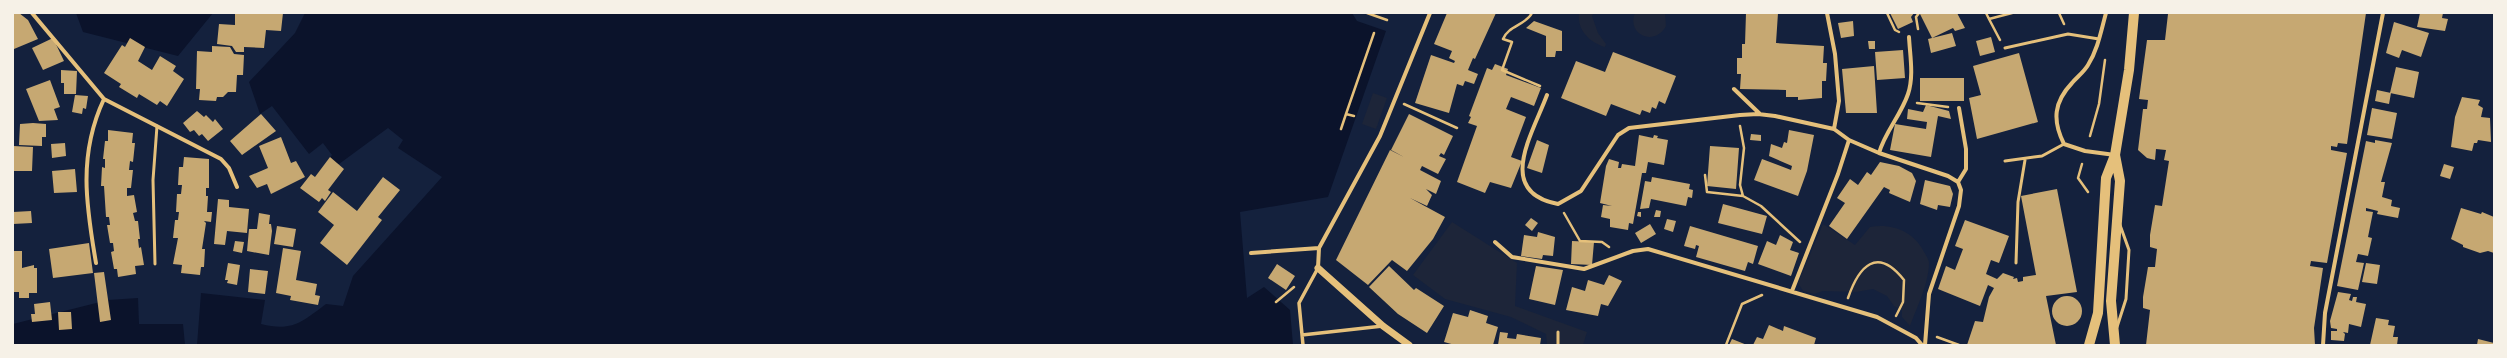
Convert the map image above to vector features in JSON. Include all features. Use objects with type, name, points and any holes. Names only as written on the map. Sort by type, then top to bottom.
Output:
[{"type":"main road","points":[[2089,345],[2098,313],[2106,178],[2115,155],[2132,41],[2134,13]]},
{"type":"main road","points":[[2132,41],[2139,13]]},
{"type":"main road","points":[[2114,341],[2111,301],[2120,181],[2115,155]]},
{"type":"street","points":[[32,13],[104,99],[221,159],[229,168],[237,187]]},
{"type":"street","points":[[1303,345],[1299,303],[1318,268],[1319,248],[1380,136],[1430,13]]},
{"type":"street","points":[[1828,13],[1835,54],[1839,101],[1834,129]]},
{"type":"street","points":[[2106,13],[2099,39],[2087,67],[2061,95],[2057,104],[2056,121],[2064,144],[2085,151],[2115,155]]},
{"type":"street","points":[[2323,345],[2325,313],[2383,13]]},
{"type":"street","points":[[1879,153],[1882,144],[1906,98],[1911,79],[1909,38]]},
{"type":"street","points":[[1734,89],[1760,114]]},
{"type":"street","points":[[1547,95],[1522,162],[1523,180],[1529,193],[1546,202],[1558,204],[1581,191],[1618,135],[1629,128],[1760,114],[1834,129],[1849,140],[1879,153],[1948,176],[1958,182],[1961,190],[1959,206],[1929,294],[1923,345]]},
{"type":"street","points":[[96,263],[88,217],[86,176],[92,122],[104,99]]},
{"type":"street","points":[[1958,182],[1966,169],[1966,149],[1959,108]]},
{"type":"street","points":[[1792,291],[1838,174],[1849,140]]},
{"type":"street","points":[[1495,242],[1512,257],[1584,269],[1633,251],[1648,249],[1877,317],[1916,338],[1923,345]]},
{"type":"street","points":[[1251,253],[1319,248]]},
{"type":"street","points":[[1318,268],[1384,326],[1409,345]]},
{"type":"street","points":[[1302,335],[1384,326]]},
{"type":"lane","points":[[2005,48],[2068,34],[2099,39]]},
{"type":"lane","points":[[155,264],[153,180],[157,126]]},
{"type":"lane","points":[[2005,161],[2025,160],[2042,156],[2064,144]]},
{"type":"lane","points":[[2016,263],[2018,202],[2025,160]]},
{"type":"lane","points":[[2114,341],[2126,299],[2129,250],[2118,218]]},
{"type":"lane","points":[[1558,332],[1558,345]]},
{"type":"path","points":[[1367,13],[1387,20]]},
{"type":"path","points":[[1532,13],[1530,18],[1505,34],[1503,39],[1512,42],[1502,70],[1550,89],[1547,95]]},
{"type":"path","points":[[1887,13],[1895,30],[1909,38]]},
{"type":"path","points":[[1986,13],[2005,48]]},
{"type":"path","points":[[1989,19],[2012,13]]},
{"type":"path","points":[[1341,129],[1374,33]]},
{"type":"path","points":[[2090,136],[2099,104],[2107,52]]},
{"type":"path","points":[[1906,98],[1920,104],[1959,108]]},
{"type":"path","points":[[1395,100],[1457,128]]},
{"type":"path","points":[[1346,114],[1354,116]]},
{"type":"path","points":[[1740,115],[1744,148],[1740,185],[1743,196]]},
{"type":"path","points":[[2082,164],[2078,178],[2088,192]]},
{"type":"path","points":[[1705,175],[1707,192],[1743,196],[1761,206],[1808,249]]},
{"type":"path","points":[[1558,204],[1580,241],[1602,242],[1621,256]]},
{"type":"path","points":[[1844,307],[1856,275],[1867,265],[1878,262],[1886,264],[1893,267],[1904,280],[1905,290],[1903,302],[1892,326]]},
{"type":"path","points":[[1726,345],[1742,304],[1766,294]]},
{"type":"path","points":[[1944,340],[1959,345]]},
{"type":"shaded area","points":[[76,13],[213,13],[178,56],[83,32]]},
{"type":"shaded area","points":[[305,13],[1352,13],[1357,21],[1386,31],[1328,197],[1240,212],[1247,298],[1264,287],[1290,310],[1293,345],[197,345],[201,293],[265,300],[261,324],[281,327],[296,324],[326,304],[343,306],[353,276],[442,177],[398,148],[403,140],[388,128],[339,164],[327,161],[332,155],[323,143],[309,154],[272,106],[260,114],[249,82],[295,33]]},
{"type":"shaded area","points":[[1579,13],[1594,13],[1592,16],[1598,33],[1606,44],[1605,47],[1589,39],[1585,34],[1580,25]]},
{"type":"shaded area","points":[[1635,13],[1665,13],[1666,26],[1655,36],[1643,36],[1634,27],[1633,21]]},
{"type":"shaded area","points":[[1373,93],[1387,98],[1376,129],[1362,124]]},
{"type":"shaded area","points":[[1452,222],[1517,263],[1515,306],[1587,332],[1583,345],[1547,345],[1546,334],[1511,317],[1445,299],[1413,275]]},
{"type":"shaded area","points":[[1823,224],[1855,245],[1870,227],[1879,226],[1887,226],[1902,230],[1915,239],[1920,245],[1929,263],[1927,279],[1910,326],[1902,317],[1902,310],[1894,306],[1887,296],[1873,289],[1856,292],[1823,291],[1814,294],[1803,291],[1798,283]]},
{"type":"shaded area","points":[[138,298],[139,324],[183,324],[185,345],[13,345],[13,324],[108,300]]},
{"type":"building","points":[[13,13],[19,13],[28,20],[38,39],[14,49]]},
{"type":"building","points":[[235,13],[283,13],[281,31],[266,30],[264,48],[244,47],[244,52],[236,52],[232,46],[217,44],[219,24],[235,25]]},
{"type":"building","points":[[1447,13],[1496,13],[1475,59],[1473,58],[1468,70],[1478,74],[1474,84],[1465,81],[1463,86],[1457,84],[1449,113],[1415,103],[1431,55],[1454,63],[1455,61],[1449,58],[1452,51],[1434,44]]},
{"type":"building","points":[[1746,13],[1778,13],[1776,43],[1824,46],[1823,63],[1827,63],[1826,81],[1822,81],[1822,98],[1798,100],[1798,97],[1786,97],[1786,90],[1740,89],[1741,74],[1737,74],[1737,58],[1742,58],[1742,44],[1745,44]]},
{"type":"building","points":[[1890,13],[1914,13],[1911,17],[1913,22],[1898,29]]},
{"type":"building","points":[[1957,13],[1965,28],[1955,31],[1953,28],[1932,38],[1920,14]]},
{"type":"building","points":[[2163,13],[2366,13],[2347,144],[2338,143],[2337,147],[2331,146],[2331,150],[2347,153],[2327,263],[2311,261],[2310,266],[2323,268],[2314,328],[2315,345],[2146,345],[2150,310],[2143,308],[2143,297],[2148,267],[2155,267],[2157,249],[2150,247],[2150,235],[2155,205],[2162,206],[2169,161],[2164,160],[2166,150],[2156,149],[2155,160],[2147,158],[2138,150],[2143,109],[2147,109],[2148,100],[2139,99],[2147,40],[2165,40],[2168,14]]},
{"type":"building","points":[[2420,13],[2443,13],[2442,18],[2448,19],[2445,31],[2417,27]]},
{"type":"building","points":[[1534,21],[1562,31],[1562,51],[1556,51],[1555,57],[1546,57],[1546,36],[1526,28]]},
{"type":"building","points":[[1853,21],[1854,36],[1841,38],[1838,23]]},
{"type":"building","points":[[2394,22],[2429,33],[2421,57],[2402,50],[2399,58],[2386,53]]},
{"type":"building","points":[[1952,33],[1956,46],[1931,53],[1928,39]]},
{"type":"building","points":[[1991,37],[1995,52],[1980,56],[1976,41]]},
{"type":"building","points":[[53,38],[64,61],[43,70],[32,48]]},
{"type":"building","points":[[130,38],[145,47],[138,61],[152,70],[160,56],[176,66],[173,71],[184,79],[167,106],[160,101],[157,105],[139,94],[137,98],[119,87],[121,84],[104,73],[122,45],[125,47]]},
{"type":"building","points":[[1868,41],[1875,41],[1875,49],[1869,49]]},
{"type":"building","points":[[212,46],[230,47],[234,54],[244,55],[243,75],[237,75],[236,92],[228,92],[223,97],[217,97],[216,101],[199,100],[200,89],[196,89],[197,51],[212,52]]},
{"type":"building","points":[[1903,50],[1905,78],[1877,80],[1875,52]]},
{"type":"building","points":[[1613,52],[1676,76],[1665,104],[1659,101],[1656,109],[1652,107],[1650,113],[1642,110],[1640,115],[1611,104],[1606,116],[1561,98],[1576,61],[1605,72]]},
{"type":"building","points":[[2019,53],[2038,122],[1977,139],[1969,98],[1981,95],[1973,66]]},
{"type":"building","points":[[1495,64],[1508,69],[1506,75],[1541,88],[1534,106],[1511,97],[1506,109],[1526,117],[1511,157],[1522,161],[1511,188],[1490,182],[1485,193],[1457,182],[1477,126],[1468,123],[1471,117],[1469,116],[1487,68],[1492,70]]},
{"type":"building","points":[[1874,66],[1877,113],[1846,113],[1842,69]]},
{"type":"building","points":[[2396,67],[2419,72],[2414,98],[2390,93]]},
{"type":"building","points":[[61,70],[77,71],[76,94],[64,94],[64,83],[61,83]]},
{"type":"building","points":[[1920,78],[1964,78],[1964,101],[1920,101]]},
{"type":"building","points":[[50,80],[60,107],[54,109],[58,120],[39,121],[26,89]]},
{"type":"building","points":[[2377,90],[2391,93],[2389,104],[2375,101]]},
{"type":"building","points":[[75,95],[88,96],[86,109],[83,108],[82,114],[72,112]]},
{"type":"building","points":[[2462,97],[2480,100],[2478,105],[2483,108],[2481,117],[2490,118],[2491,142],[2478,140],[2477,143],[2474,143],[2472,151],[2451,147],[2455,117]]},
{"type":"building","points":[[1926,105],[1949,111],[1951,119],[1938,116],[1931,157],[1890,150],[1895,124],[1926,129],[1927,122],[1907,119],[1908,109],[1923,112]]},
{"type":"building","points":[[2372,108],[2397,113],[2392,139],[2367,135]]},
{"type":"building","points":[[197,111],[204,117],[206,115],[213,122],[215,119],[223,129],[208,141],[202,134],[199,136],[194,130],[190,132],[183,123]]},
{"type":"building","points":[[261,114],[276,131],[242,155],[230,141]]},
{"type":"building","points":[[1409,114],[1453,136],[1444,155],[1441,153],[1439,156],[1446,159],[1438,174],[1422,166],[1420,170],[1441,181],[1436,194],[1426,189],[1432,195],[1427,206],[1410,198],[1445,217],[1433,239],[1407,271],[1392,260],[1368,285],[1336,260],[1390,150],[1404,157],[1391,150]]},
{"type":"building","points":[[20,124],[46,124],[46,137],[42,137],[42,146],[19,145]]},
{"type":"building","points":[[108,130],[133,133],[132,143],[135,143],[133,162],[130,161],[129,170],[133,170],[131,188],[127,188],[127,196],[134,195],[137,212],[133,213],[135,221],[138,221],[140,239],[138,239],[139,248],[141,247],[144,265],[135,266],[136,274],[118,277],[117,269],[114,269],[111,252],[114,251],[113,243],[110,243],[107,225],[110,225],[109,217],[106,217],[104,186],[101,186],[102,167],[105,168],[105,159],[103,159],[105,141],[108,141]]},
{"type":"building","points":[[1789,130],[1814,135],[1807,171],[1798,196],[1754,180],[1762,159],[1791,170],[1792,166],[1769,156],[1771,144],[1782,148],[1784,142],[1787,143]]},
{"type":"building","points":[[1751,134],[1761,135],[1761,141],[1750,140]]},
{"type":"building","points":[[1639,135],[1653,138],[1654,135],[1658,136],[1657,138],[1668,140],[1664,165],[1648,162],[1646,173],[1642,173],[1633,224],[1629,223],[1628,230],[1610,227],[1610,219],[1601,217],[1603,205],[1612,206],[1600,203],[1606,166],[1609,159],[1619,162],[1618,168],[1621,168],[1622,164],[1635,166]]},
{"type":"building","points":[[281,137],[291,163],[296,161],[305,177],[271,194],[267,184],[257,188],[249,176],[268,168],[259,146]]},
{"type":"building","points":[[1537,140],[1549,145],[1542,173],[1527,168]]},
{"type":"building","points":[[2375,140],[2392,143],[2381,182],[2385,182],[2382,197],[2392,200],[2391,206],[2400,208],[2398,218],[2377,214],[2378,211],[2366,208],[2366,211],[2373,212],[2368,237],[2372,238],[2368,256],[2358,254],[2356,262],[2364,263],[2358,290],[2337,286],[2366,141],[2375,143]]},
{"type":"building","points":[[65,143],[66,156],[52,158],[51,144]]},
{"type":"building","points":[[13,146],[33,147],[32,171],[13,171]]},
{"type":"building","points":[[1710,146],[1739,148],[1736,189],[1707,186]]},
{"type":"building","points":[[184,157],[209,159],[209,188],[206,188],[206,196],[208,196],[207,212],[212,212],[211,222],[204,221],[206,223],[202,249],[205,249],[204,267],[201,267],[200,275],[181,273],[182,265],[173,264],[178,238],[173,238],[175,220],[178,220],[179,212],[176,212],[177,194],[181,194],[182,185],[178,185],[179,167],[183,167]]},
{"type":"building","points":[[330,157],[344,169],[328,190],[331,192],[325,201],[322,198],[319,202],[300,188],[311,174],[315,177]]},
{"type":"building","points":[[1880,162],[1899,166],[1912,173],[1916,181],[1910,202],[1889,193],[1890,190],[1884,187],[1847,239],[1829,226],[1845,203],[1837,198],[1850,179],[1858,185],[1867,172],[1871,175]]},
{"type":"building","points":[[2444,164],[2454,167],[2450,179],[2440,176]]},
{"type":"building","points":[[75,169],[77,192],[54,193],[52,171]]},
{"type":"building","points":[[383,177],[400,190],[378,217],[382,220],[347,265],[320,243],[334,225],[318,212],[333,192],[357,211]]},
{"type":"building","points":[[1652,177],[1690,184],[1689,189],[1693,190],[1692,198],[1688,197],[1686,206],[1651,199],[1649,208],[1640,209],[1645,181],[1651,182]]},
{"type":"building","points":[[1925,180],[1950,186],[1953,194],[1950,207],[1938,205],[1937,210],[1920,204]]},
{"type":"building","points":[[2057,189],[2077,292],[2046,296],[2056,345],[1967,345],[1975,321],[1983,322],[1989,297],[1994,288],[1988,285],[1980,306],[1938,289],[1946,266],[1955,270],[1963,249],[1955,246],[1965,220],[2009,236],[1999,263],[1991,260],[1986,274],[1997,279],[2003,273],[2014,277],[2013,279],[2017,278],[2018,282],[2023,281],[2023,277],[2036,275],[2021,196]]},
{"type":"building","points":[[218,199],[229,200],[229,207],[249,209],[247,233],[227,231],[225,245],[214,244]]},
{"type":"building","points":[[1723,204],[1767,216],[1762,234],[1718,223]]},
{"type":"building","points":[[2461,208],[2481,214],[2482,212],[2494,217],[2494,253],[2488,251],[2480,253],[2463,247],[2463,245],[2451,239]]},
{"type":"building","points":[[1656,210],[1661,211],[1660,217],[1654,217]]},
{"type":"building","points":[[31,211],[32,223],[13,224],[13,212]]},
{"type":"building","points":[[1638,212],[1641,212],[1641,217],[1637,216]]},
{"type":"building","points":[[259,213],[270,215],[269,224],[271,224],[272,231],[269,255],[247,251],[249,229],[257,229]]},
{"type":"building","points":[[1531,218],[1538,223],[1532,231],[1525,225]]},
{"type":"building","points":[[1667,219],[1676,221],[1673,232],[1664,229]]},
{"type":"building","points":[[1650,224],[1656,234],[1641,243],[1635,233]]},
{"type":"building","points":[[277,226],[296,229],[293,247],[274,244]]},
{"type":"building","points":[[1690,226],[1758,246],[1753,264],[1748,262],[1745,271],[1696,257],[1699,246],[1696,245],[1695,249],[1684,246]]},
{"type":"building","points":[[1538,232],[1555,237],[1553,256],[1543,255],[1542,259],[1521,256],[1524,235],[1537,237]]},
{"type":"building","points":[[1780,235],[1793,242],[1790,250],[1799,253],[1791,276],[1758,264],[1767,241],[1776,245]]},
{"type":"building","points":[[235,241],[244,242],[242,253],[233,251]]},
{"type":"building","points":[[1572,241],[1594,242],[1592,265],[1571,264]]},
{"type":"building","points":[[89,243],[93,273],[53,278],[49,249]]},
{"type":"building","points":[[283,248],[301,251],[296,280],[317,284],[315,295],[320,296],[318,305],[290,300],[291,296],[276,293]]},
{"type":"building","points":[[13,251],[22,251],[22,268],[34,265],[34,268],[37,268],[37,293],[29,293],[29,298],[19,298],[19,292],[13,292]]},
{"type":"building","points":[[228,263],[240,265],[237,285],[227,283],[228,280],[225,280]]},
{"type":"building","points":[[2366,263],[2380,265],[2377,284],[2362,282]]},
{"type":"building","points":[[1277,264],[1295,276],[1286,290],[1268,278]]},
{"type":"building","points":[[1389,266],[1414,290],[1416,288],[1444,306],[1427,333],[1398,314],[1369,287]]},
{"type":"building","points":[[1536,266],[1563,270],[1555,305],[1529,299]]},
{"type":"building","points":[[250,269],[268,271],[265,294],[248,292]]},
{"type":"building","points":[[104,272],[111,320],[100,322],[94,273]]},
{"type":"building","points":[[1609,275],[1622,281],[1608,306],[1601,304],[1598,316],[1566,310],[1572,287],[1585,291],[1588,280],[1604,285]]},
{"type":"building","points":[[2338,292],[2351,294],[2349,300],[2352,301],[2353,297],[2357,297],[2356,302],[2366,304],[2361,327],[2349,324],[2348,333],[2343,332],[2345,334],[2344,341],[2331,340],[2331,331],[2337,331],[2337,329],[2331,328],[2330,321]]},
{"type":"building","points":[[2067,296],[2078,300],[2082,311],[2078,322],[2067,326],[2056,322],[2052,311],[2056,300]]},
{"type":"building","points":[[50,302],[52,320],[32,322],[31,314],[35,314],[34,304]]},
{"type":"building","points":[[1470,310],[1488,316],[1486,323],[1498,327],[1493,345],[1455,345],[1444,342],[1453,313],[1468,317]]},
{"type":"building","points":[[58,312],[71,312],[72,329],[59,330]]},
{"type":"building","points":[[2376,318],[2389,320],[2388,325],[2395,326],[2393,337],[2398,337],[2397,345],[2370,345]]},
{"type":"building","points":[[1769,325],[1783,331],[1784,326],[1816,338],[1814,345],[1753,345],[1757,337],[1763,339]]},
{"type":"building","points":[[1500,332],[1508,333],[1507,338],[1516,339],[1517,334],[1541,338],[1540,345],[1498,345]]},
{"type":"building","points":[[1732,339],[1747,345],[1729,345]]},
{"type":"building","points":[[2478,339],[2494,343],[2494,345],[2477,345]]}]
